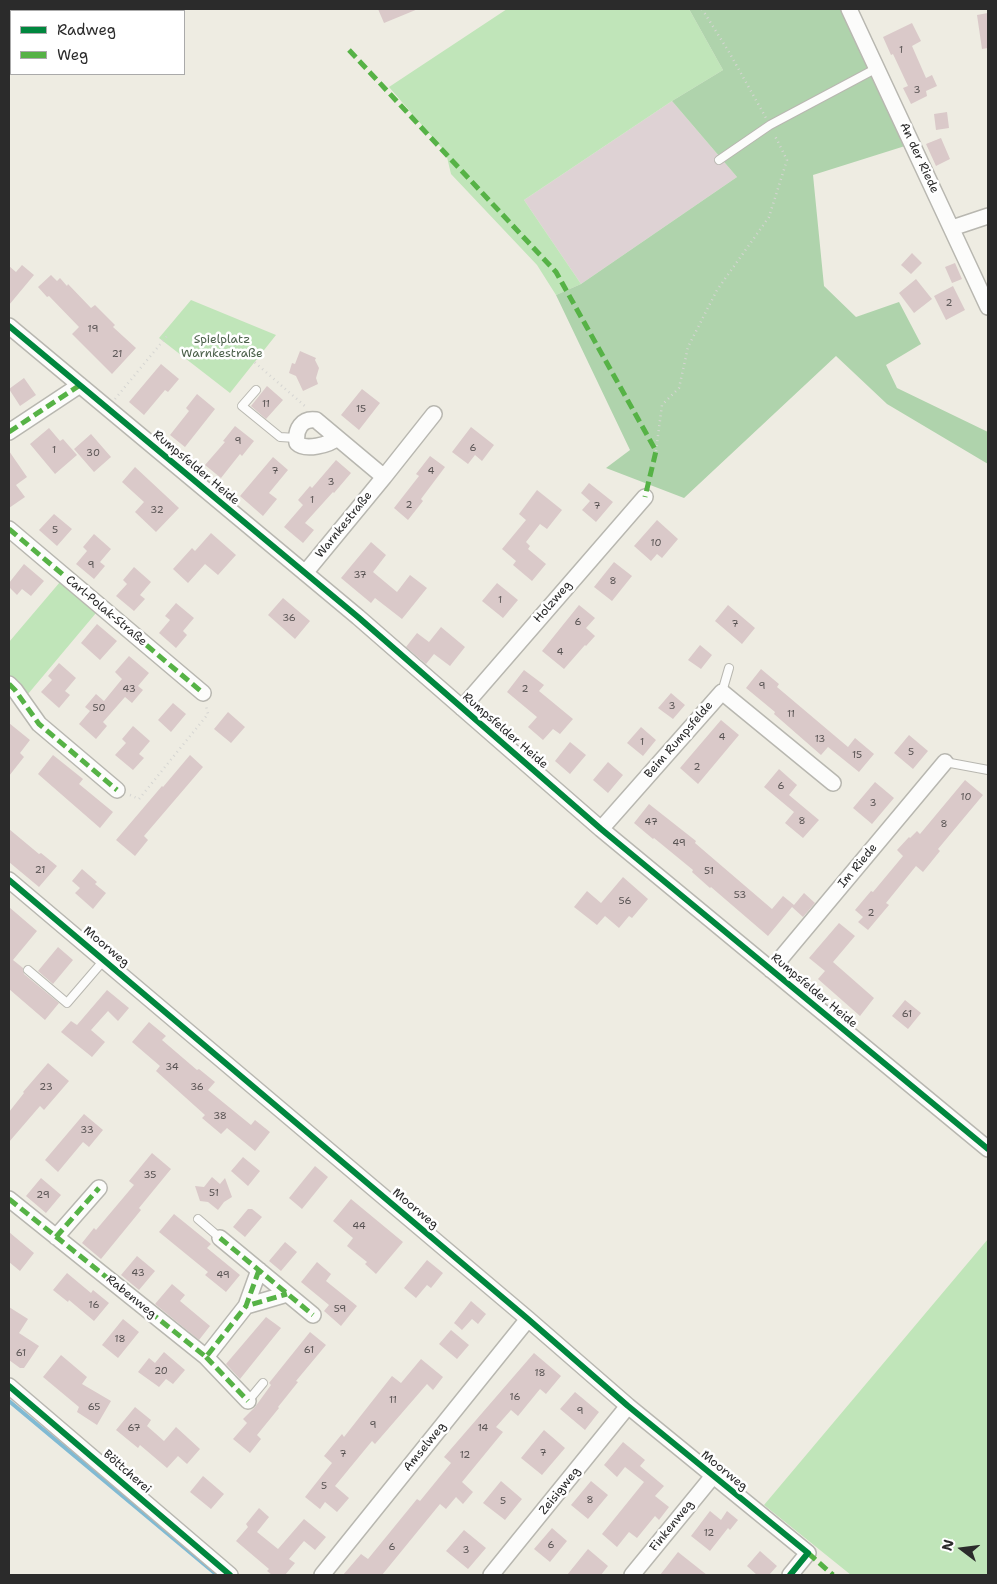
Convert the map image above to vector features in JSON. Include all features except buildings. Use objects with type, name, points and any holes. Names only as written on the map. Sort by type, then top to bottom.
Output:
[{"type":"street","name":"An der Riede","points":[[848,9],[988,307]]},
{"type":"street","points":[[952,228],[988,216]]},
{"type":"street","name":"Rumpsfelder Heide","points":[[9,326],[305,573],[601,830],[988,1149]]},
{"type":"street","points":[[9,432],[80,385]]},
{"type":"street","name":"Warnkestraße","points":[[305,573],[434,414]]},
{"type":"street","points":[[337,438],[332,442],[308,447],[300,446],[297,443],[296,432],[303,422],[309,419],[316,420],[384,477]]},
{"type":"street","name":"Holzweg","points":[[462,708],[645,496]]},
{"type":"street","name":"Carl-Polak-Straße","points":[[9,529],[202,692]]},
{"type":"street","points":[[9,684],[38,724],[117,790]]},
{"type":"street","name":"Beim Rumpsfelde","points":[[601,830],[722,692],[833,783]]},
{"type":"street","name":"Im Riede","points":[[772,970],[945,762]]},
{"type":"street","name":"Moorweg","points":[[9,880],[528,1319],[628,1406],[808,1553],[790,1575]]},
{"type":"street","points":[[56,1237],[98,1188]]},
{"type":"street","name":"Rabenweg","points":[[9,1199],[206,1357],[248,1401]]},
{"type":"street","points":[[220,1238],[313,1315]]},
{"type":"street","points":[[206,1357],[246,1306],[259,1270]]},
{"type":"street","points":[[246,1306],[287,1294]]},
{"type":"street","name":"Amselweg","points":[[322,1575],[528,1319]]},
{"type":"street","name":"Böttcherei","points":[[9,1386],[230,1575]]},
{"type":"street","name":"Zeisigweg","points":[[491,1575],[628,1406]]},
{"type":"street","name":"Finkenweg","points":[[632,1575],[713,1476]]},
{"type":"lane","points":[[719,160],[770,125],[877,68]]},
{"type":"lane","points":[[256,390],[242,406],[280,437],[296,438]]},
{"type":"lane","points":[[722,692],[728,668]]},
{"type":"lane","points":[[945,762],[988,770]]},
{"type":"lane","points":[[28,970],[67,1003],[104,960]]},
{"type":"lane","points":[[198,1219],[220,1238]]},
{"type":"lane","points":[[248,1401],[262,1383]]},
{"type":"path","points":[[656,451],[662,405],[679,388],[688,347],[717,290],[769,217],[786,160],[770,125],[729,52],[702,9]]},
{"type":"path","points":[[108,408],[167,336]]},
{"type":"path","points":[[251,359],[312,412],[316,420]]},
{"type":"path","points":[[117,790],[139,798],[208,714],[202,692]]},
{"type":"shaded area","points":[[672,101],[737,177],[581,284],[524,200]]},
{"type":"green space","points":[[507,9],[689,9],[723,70],[672,101],[524,200],[581,284],[556,295],[537,265],[451,174],[446,153],[389,87]]},
{"type":"green space","points":[[689,9],[842,9],[905,146],[813,175],[824,286],[856,317],[899,302],[921,344],[886,365],[897,388],[988,432],[988,464],[887,404],[836,356],[684,498],[606,468],[630,450],[556,295],[581,284],[737,177],[672,101],[723,70]]},
{"type":"green space","name":"Spielplatz Warnkestraße","points":[[191,300],[276,335],[230,393],[159,338]]},
{"type":"green space","points":[[60,582],[96,613],[28,694],[9,678],[9,642]]},
{"type":"green space","points":[[988,1239],[988,1575],[851,1575],[764,1505]]},
{"type":"waterway","points":[[9,1401],[217,1575]]},
{"type":"marked path","points":[[349,50],[556,272],[656,451],[645,497]]},
{"type":"marked path","points":[[9,432],[80,385]]},
{"type":"marked path","points":[[9,529],[203,693]]},
{"type":"marked path","points":[[9,684],[39,724],[117,790]]},
{"type":"marked path","points":[[56,1237],[99,1188]]},
{"type":"marked path","points":[[9,1199],[206,1357],[246,1306]]},
{"type":"marked path","points":[[220,1238],[313,1315]]},
{"type":"marked path","points":[[259,1270],[246,1306],[287,1294]]},
{"type":"marked path","points":[[206,1357],[248,1401]]},
{"type":"marked path","points":[[808,1553],[833,1575]]},
{"type":"cycle path","points":[[9,326],[358,617],[601,829],[988,1149]]},
{"type":"cycle path","points":[[9,880],[528,1319],[628,1406],[808,1553],[790,1575]]},
{"type":"cycle path","points":[[9,1386],[230,1575]]}]
